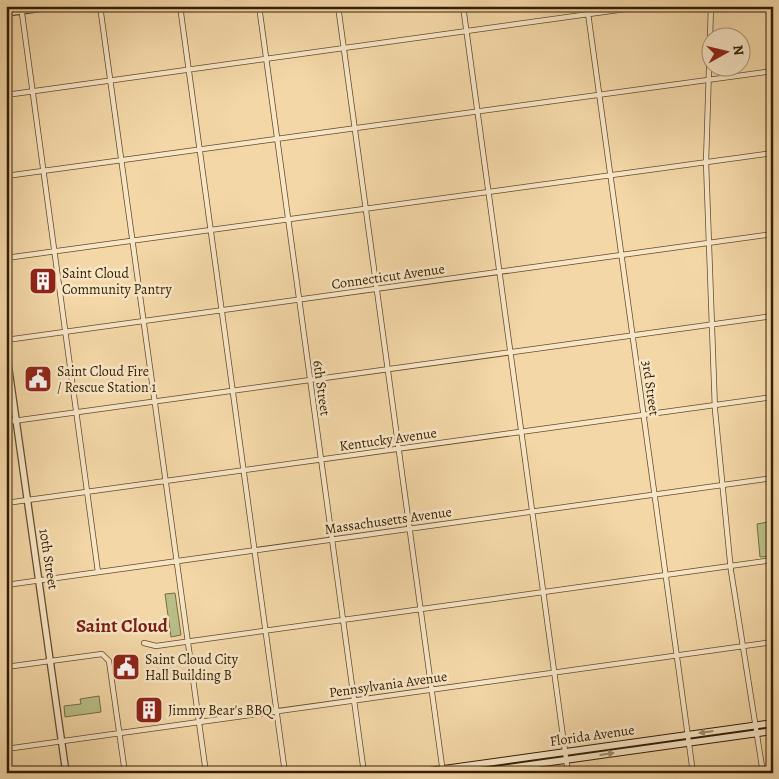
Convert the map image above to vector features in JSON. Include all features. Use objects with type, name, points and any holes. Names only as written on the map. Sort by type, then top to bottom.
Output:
[{"type":"main road","name":"Florida Avenue","points":[[415,773],[443,771],[773,723]]},
{"type":"main road","name":"Florida Avenue","points":[[472,773],[773,731]]},
{"type":"street","points":[[6,13],[21,9],[56,6]]},
{"type":"street","points":[[100,6],[206,773]]},
{"type":"street","points":[[180,6],[285,773]]},
{"type":"street","name":"6th Street","points":[[259,6],[364,773]]},
{"type":"street","points":[[338,6],[443,771]]},
{"type":"street","points":[[463,6],[568,773]]},
{"type":"street","name":"3rd Street","points":[[587,6],[693,773]]},
{"type":"street","points":[[6,95],[647,6]]},
{"type":"street","points":[[711,6],[706,162],[712,325],[722,486],[742,646],[763,773]]},
{"type":"street","points":[[21,9],[98,572]]},
{"type":"street","points":[[6,176],[773,71]]},
{"type":"street","points":[[6,258],[773,153]]},
{"type":"street","name":"Connecticut Avenue","points":[[6,340],[773,234]]},
{"type":"street","points":[[6,422],[773,316]]},
{"type":"street","name":"10th Street","points":[[6,349],[66,773]]},
{"type":"street","name":"Kentucky Avenue","points":[[6,503],[773,397]]},
{"type":"street","name":"Massachusetts Avenue","points":[[6,585],[773,478]]},
{"type":"street","points":[[144,643],[156,646],[773,560]]},
{"type":"street","name":"Pennsylvania Avenue","points":[[6,749],[773,642]]},
{"type":"street","points":[[6,667],[102,654],[109,662],[125,773]]},
{"type":"green space","points":[[773,521],[773,556],[760,557],[757,524]]},
{"type":"green space","points":[[175,593],[181,635],[171,637],[165,594]]},
{"type":"green space","points":[[99,696],[101,712],[65,717],[64,706],[81,704],[80,699]]},
{"type":"place","name":"Saint Cloud Community Pantry","points":[[43,281]]},
{"type":"place","name":"Saint Cloud Fire / Rescue Station 1","points":[[38,379]]},
{"type":"place","name":"Saint Cloud City Hall Building B","points":[[126,667]]},
{"type":"place","name":"Jimmy Bear's BBQ","points":[[149,710]]},
{"type":"district","name":"Saint Cloud","points":[[122,625]]}]
